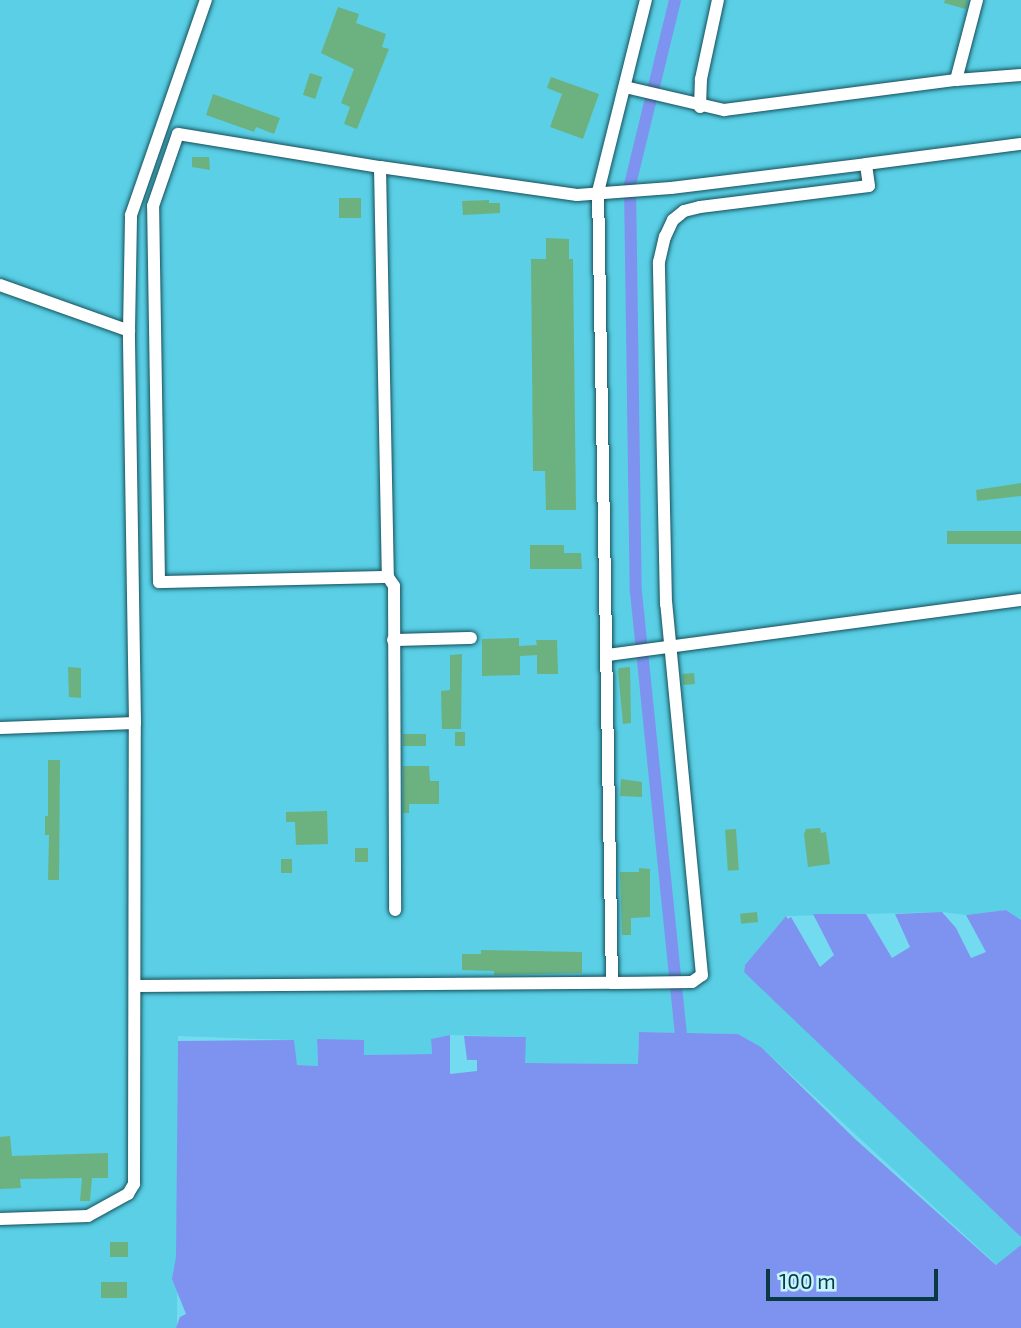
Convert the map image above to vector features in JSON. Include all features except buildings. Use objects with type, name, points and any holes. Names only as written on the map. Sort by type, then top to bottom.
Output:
[{"type":"lane","points":[[0,1219],[88,1216],[128,1194],[134,1184],[136,986],[129,331],[131,215],[206,0]]},
{"type":"lane","points":[[612,983],[610,655],[598,192],[630,89],[646,0]]},
{"type":"lane","points":[[700,107],[701,79],[718,0]]},
{"type":"lane","points":[[956,80],[977,0]]},
{"type":"lane","points":[[630,89],[700,107],[724,110],[956,80],[1021,75]]},
{"type":"lane","points":[[388,577],[159,582],[153,206],[178,134],[577,195],[644,190],[1021,145]]},
{"type":"lane","points":[[136,986],[692,982],[702,975],[664,647],[659,262],[665,237],[673,220],[684,211],[700,206],[869,186],[866,164]]},
{"type":"lane","points":[[380,167],[388,577],[394,586],[395,910]]},
{"type":"lane","points":[[0,285],[129,331]]},
{"type":"lane","points":[[610,655],[1021,600]]},
{"type":"lane","points":[[393,640],[471,638]]},
{"type":"lane","points":[[0,728],[135,723]]},
{"type":"shaded area","points":[[0,0],[1021,0],[1021,920],[1006,910],[966,915],[942,912],[786,916],[745,965],[744,971],[1021,1237],[1021,1245],[997,1265],[761,1047],[738,1034],[639,1032],[638,1064],[525,1063],[525,1037],[450,1035],[431,1039],[432,1054],[363,1055],[364,1040],[317,1040],[318,1066],[297,1065],[293,1040],[178,1036],[177,1328],[0,1328]]},
{"type":"shaded area","points":[[1006,910],[1021,920],[1021,1237],[744,972],[745,965],[786,916],[788,919],[791,917],[820,967],[834,955],[813,914],[866,914],[892,958],[910,947],[895,914],[942,912],[956,928],[971,958],[986,952],[966,915]]},
{"type":"shaded area","points":[[639,1032],[738,1034],[761,1047],[855,1139],[996,1265],[1021,1245],[1021,1328],[176,1328],[180,1317],[186,1314],[172,1279],[176,1257],[178,1041],[294,1040],[297,1065],[318,1066],[317,1039],[364,1040],[364,1055],[432,1054],[431,1039],[450,1035],[450,1074],[477,1071],[477,1060],[467,1060],[464,1036],[526,1037],[525,1063],[638,1064]]},
{"type":"waterway","points":[[675,0],[630,184],[636,592],[681,1032]]}]
